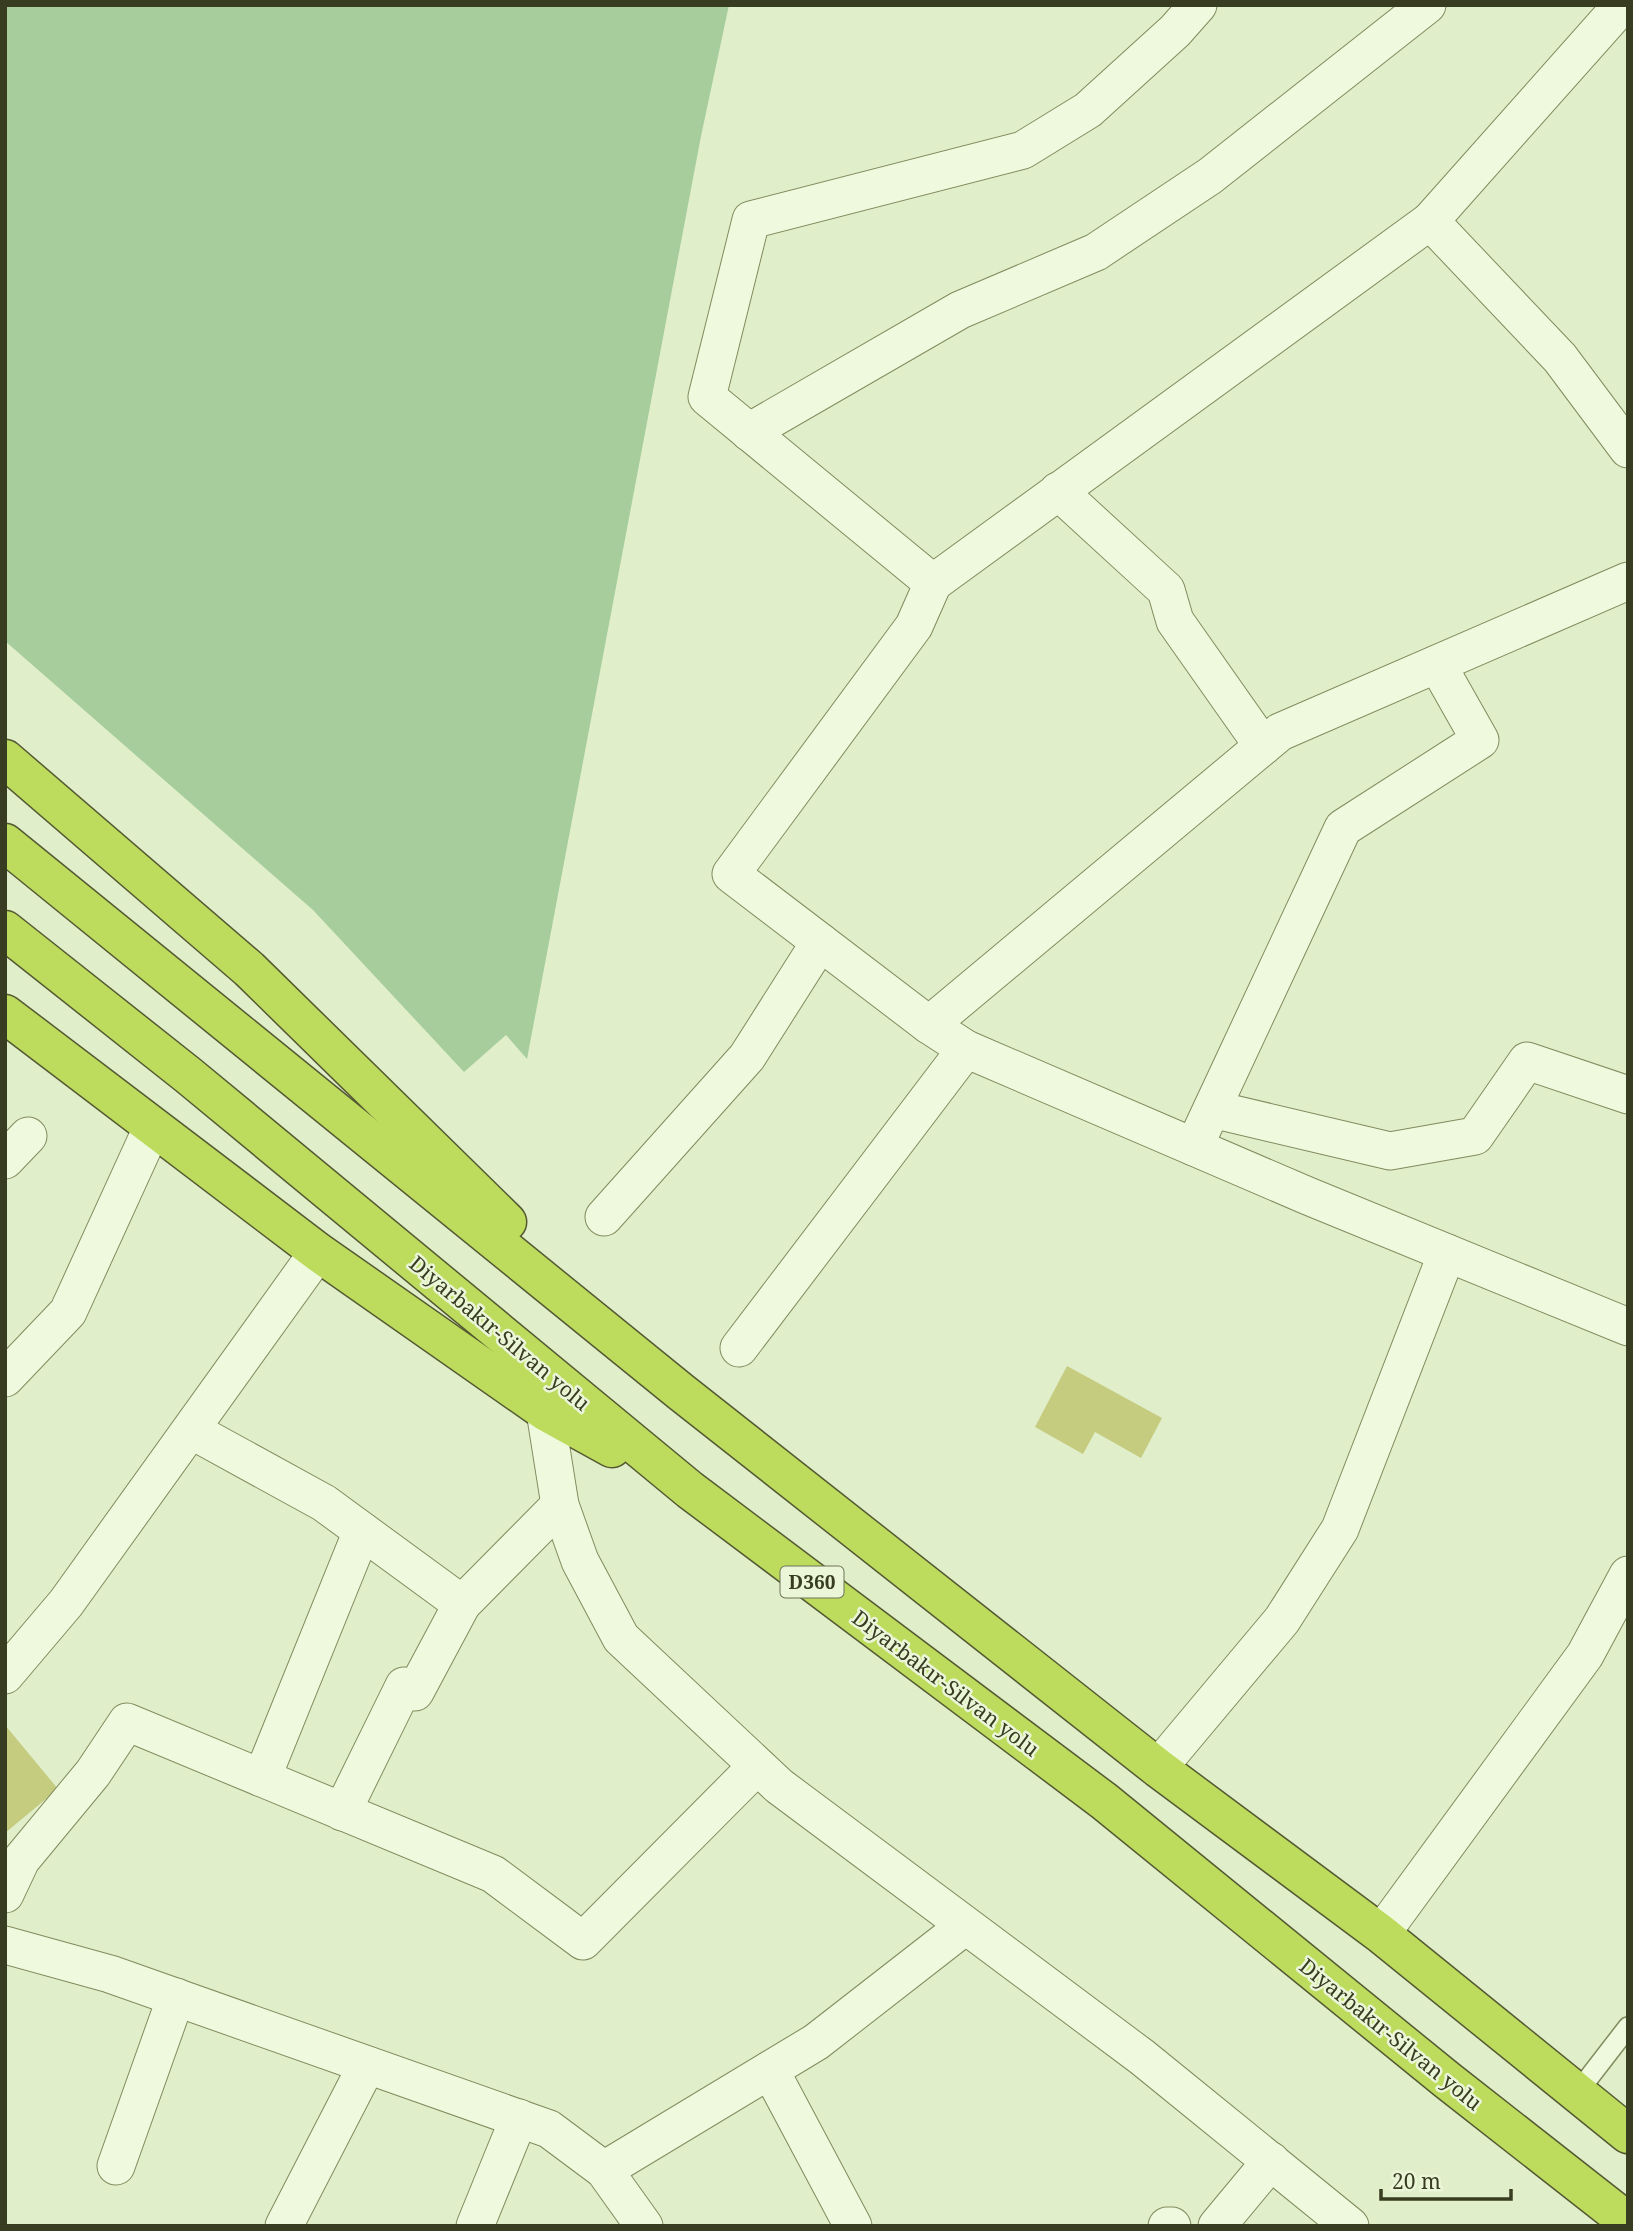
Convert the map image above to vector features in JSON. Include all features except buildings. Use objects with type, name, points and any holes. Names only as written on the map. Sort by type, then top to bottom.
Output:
[{"type":"highway","points":[[5,759],[249,969],[681,1392]]},
{"type":"highway","points":[[5,843],[681,1392],[1157,1768],[1381,1934],[1628,2134]]},
{"type":"highway","name":"Diyarbakır-Silvan yolu","points":[[5,930],[188,1075],[690,1490],[1104,1801],[1447,2080],[1628,2222]]},
{"type":"highway","points":[[5,1014],[318,1252],[545,1411],[690,1490]]},
{"type":"street","points":[[933,583],[707,397],[751,220],[1023,150],[1088,110],[1175,31],[1198,5]]},
{"type":"street","points":[[750,432],[960,310],[1096,251],[1210,176],[1427,5]]},
{"type":"street","points":[[1622,5],[1430,221],[933,583],[914,626],[731,874],[929,1025],[966,1049],[1628,1327]]},
{"type":"street","points":[[1430,221],[1560,358],[1628,449]]},
{"type":"street","points":[[1058,491],[1166,590],[1175,621],[1263,746]]},
{"type":"street","points":[[929,1025],[1280,732],[1628,581]]},
{"type":"street","points":[[1194,1147],[1343,828],[1480,740],[1437,664]]},
{"type":"street","points":[[604,1217],[747,1058],[820,942]]},
{"type":"street","points":[[738,1348],[966,1049]]},
{"type":"street","points":[[1212,1109],[1390,1151],[1475,1136],[1527,1061],[1628,1095]]},
{"type":"street","points":[[5,1378],[68,1312],[152,1128]]},
{"type":"street","points":[[5,1675],[66,1603],[318,1252]]},
{"type":"street","points":[[1157,1768],[1282,1620],[1340,1529],[1447,1253]]},
{"type":"street","points":[[545,1411],[561,1505],[579,1560],[621,1638],[779,1786],[1142,2057],[1350,2226]]},
{"type":"street","points":[[191,1430],[324,1503],[461,1604]]},
{"type":"street","points":[[342,1812],[404,1686],[415,1692],[461,1604],[561,1505]]},
{"type":"street","points":[[261,1778],[362,1531]]},
{"type":"street","points":[[1381,1934],[1585,1655],[1628,1575]]},
{"type":"street","points":[[5,1894],[21,1860],[93,1773],[127,1722],[493,1874],[583,1941],[757,1766]]},
{"type":"street","points":[[604,2170],[816,2042],[965,1926]]},
{"type":"street","points":[[5,1945],[110,1974],[549,2129],[604,2170],[644,2226]]},
{"type":"street","points":[[116,2165],[176,1997]]},
{"type":"street","points":[[284,2226],[367,2065]]},
{"type":"street","points":[[770,2070],[853,2226]]},
{"type":"street","points":[[475,2226],[519,2118]]},
{"type":"street","points":[[1217,2226],[1271,2161]]},
{"type":"lane","points":[[1577,2093],[1628,2026]]},
{"type":"green space","points":[[5,5],[729,5],[701,136],[527,1059],[506,1035],[464,1072],[313,910],[5,641]]}]
